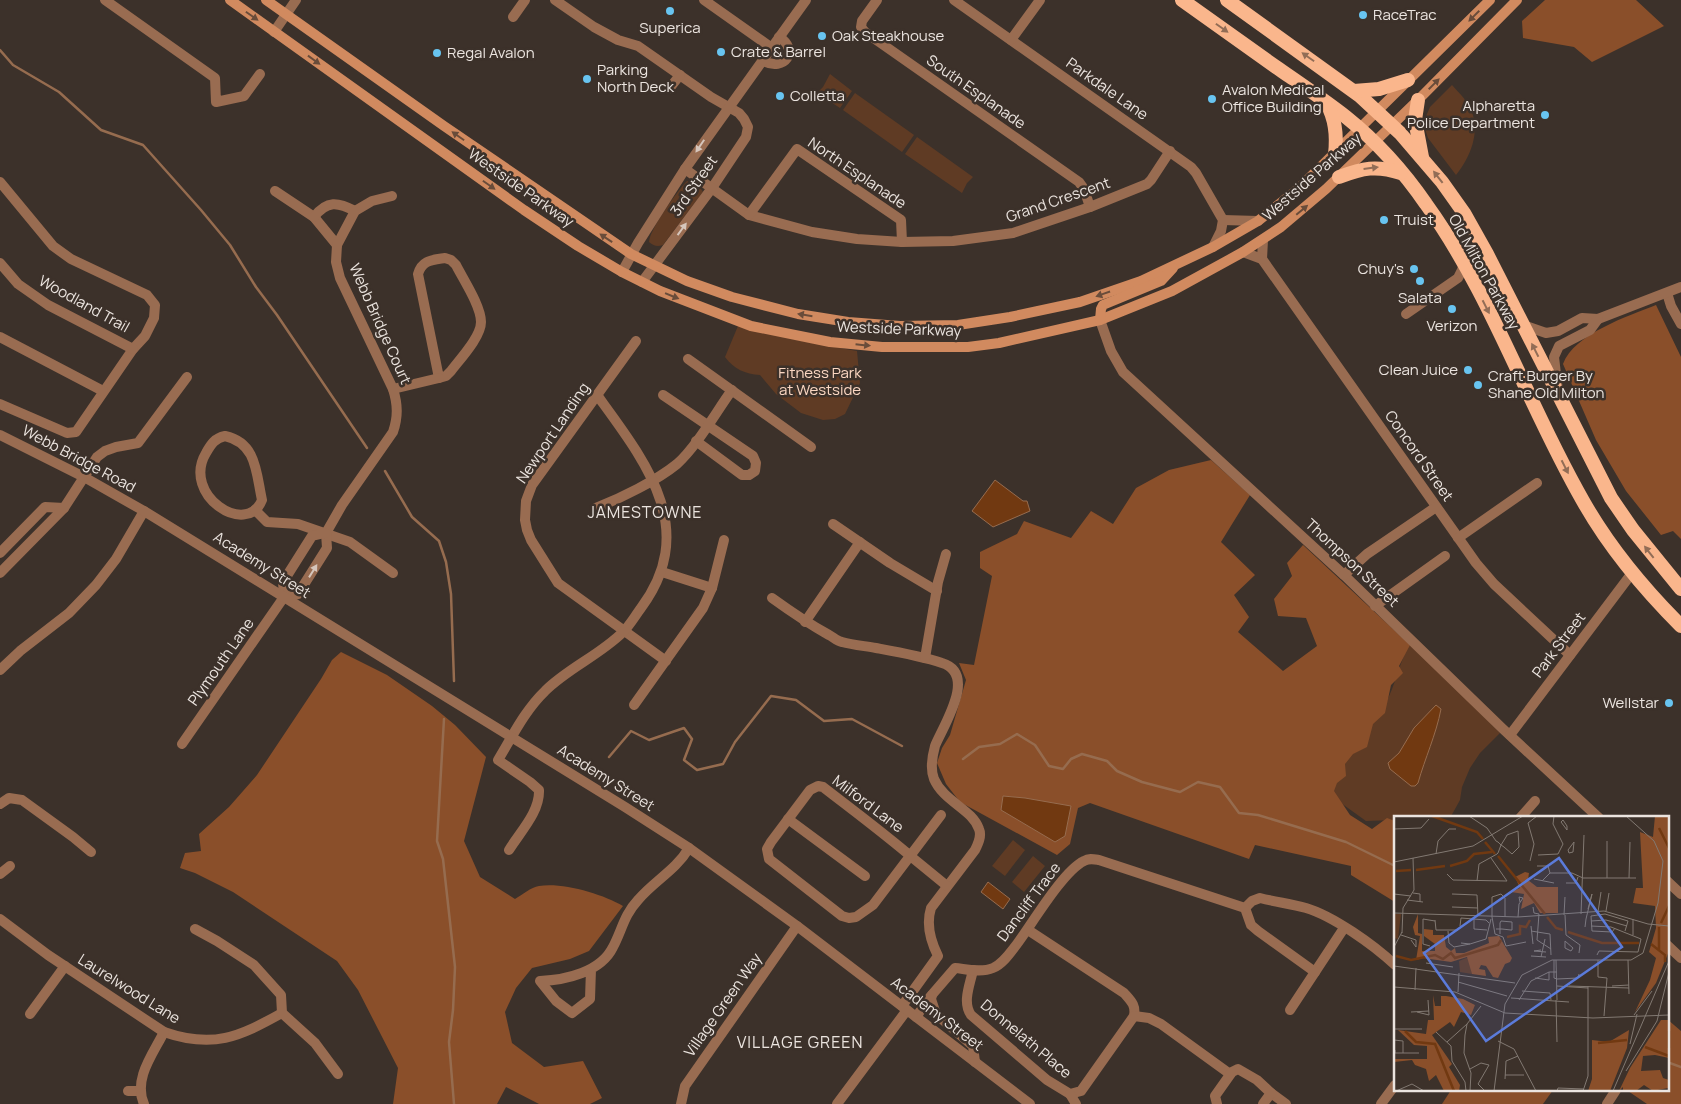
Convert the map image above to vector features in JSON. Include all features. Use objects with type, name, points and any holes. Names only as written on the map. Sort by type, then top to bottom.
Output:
[{"type":"highway","name":"Old Milton Parkway","points":[[1182,0],[1325,101],[1360,129],[1403,174],[1440,223],[1464,263],[1583,501],[1607,539],[1632,573],[1681,626]]},
{"type":"highway","name":"Old Milton Parkway","points":[[1227,0],[1354,91],[1378,111],[1442,182],[1464,213],[1488,254],[1612,498],[1632,530],[1681,589]]},
{"type":"highway","points":[[1354,91],[1376,89],[1408,80]]},
{"type":"highway","points":[[1418,100],[1415,120],[1422,158]]},
{"type":"highway","points":[[1325,101],[1331,111],[1335,126],[1335,154]]},
{"type":"highway","points":[[1339,177],[1380,167],[1403,174]]},
{"type":"main road","name":"Westside Parkway","points":[[230,0],[524,210],[578,246],[622,272],[686,302],[751,326],[830,342],[877,347],[968,347],[999,343],[1100,320],[1172,291],[1263,240],[1299,213],[1374,143],[1517,0]]},
{"type":"main road","name":"Westside Parkway","points":[[266,0],[444,126],[631,254],[687,281],[732,298],[798,314],[848,322],[900,326],[958,325],[1010,317],[1080,302],[1141,281],[1213,247],[1258,221],[1298,190],[1490,0]]},
{"type":"main road","points":[[1100,320],[1103,305],[1161,281],[1178,264]]},
{"type":"street","points":[[105,0],[215,78],[216,102],[244,96],[260,74]]},
{"type":"street","points":[[274,32],[296,0]]},
{"type":"street","points":[[513,17],[525,0]]},
{"type":"street","points":[[555,0],[594,27],[618,40],[638,46],[711,97],[729,107]]},
{"type":"street","points":[[704,0],[772,48]]},
{"type":"street","name":"3rd Street","points":[[622,272],[631,254],[685,169],[806,0]]},
{"type":"street","name":"South Esplanade","points":[[877,0],[862,22],[861,27],[865,32],[1079,182],[1084,189],[1090,207]]},
{"type":"street","name":"Parkdale Lane","points":[[954,0],[1184,161],[1196,173],[1223,220]]},
{"type":"street","points":[[1011,40],[1040,0]]},
{"type":"street","points":[[763,61],[775,65],[787,59],[789,54],[788,45],[780,37]]},
{"type":"street","points":[[669,89],[680,75]]},
{"type":"street","name":"3rd Street","points":[[642,282],[712,188],[748,132],[744,119],[739,113],[729,107]]},
{"type":"street","name":"North Esplanade","points":[[749,215],[797,148],[902,220],[902,242]]},
{"type":"street","name":"Grand Crescent","points":[[685,169],[749,215],[812,232],[856,239],[902,242],[953,241],[1013,233],[1090,207],[1147,184],[1170,152]]},
{"type":"street","points":[[0,182],[53,246],[71,259],[147,295],[155,305],[154,318],[145,336],[133,349],[76,432],[67,433],[0,404]]},
{"type":"street","points":[[275,191],[314,218],[337,245],[355,211],[372,201],[392,196]]},
{"type":"street","points":[[314,218],[320,209],[331,204],[342,204],[355,211]]},
{"type":"street","points":[[1213,247],[1221,231],[1223,220],[1258,221]]},
{"type":"street","points":[[1243,252],[1262,258],[1263,240]]},
{"type":"street","name":"Webb Bridge Court","points":[[326,533],[312,536],[283,582],[284,597],[298,594],[303,588],[327,548],[326,533],[342,505],[393,432],[398,411],[393,389],[340,278],[336,262],[337,245]]},
{"type":"street","points":[[393,389],[439,378],[446,376],[477,335],[481,322],[479,310],[456,264],[444,258],[424,263],[418,274],[439,378]]},
{"type":"street","name":"Concord Street","points":[[1262,258],[1458,538],[1494,584],[1570,656]]},
{"type":"street","name":"Woodland Trail","points":[[0,263],[18,284],[48,305],[133,349]]},
{"type":"street","points":[[1406,314],[1458,278],[1464,263]]},
{"type":"street","points":[[1458,278],[1475,284]]},
{"type":"street","points":[[1523,324],[1546,333],[1558,331],[1582,318],[1598,319],[1681,287]]},
{"type":"street","points":[[1667,293],[1681,324]]},
{"type":"street","points":[[1558,395],[1554,357],[1559,346],[1590,330],[1598,319]]},
{"type":"street","name":"Thompson Street","points":[[1100,320],[1111,351],[1123,372],[1344,575],[1510,736],[1597,816]]},
{"type":"street","points":[[0,337],[103,391]]},
{"type":"street","name":"Newport Landing","points":[[636,341],[532,485],[526,501],[525,520],[532,540],[558,583],[666,661]]},
{"type":"street","points":[[688,359],[811,447]]},
{"type":"street","points":[[0,573],[64,508],[97,457],[105,451],[116,447],[138,444],[187,377]]},
{"type":"street","points":[[596,508],[612,502],[678,463],[732,390]]},
{"type":"street","points":[[509,850],[536,808],[539,800],[539,790],[498,760],[533,704],[544,692],[556,680],[605,648],[624,631],[650,596],[662,572],[667,548],[667,524],[662,502],[652,480],[622,430],[597,395]]},
{"type":"street","points":[[662,395],[752,456],[756,463],[754,471],[749,475],[742,475],[696,441]]},
{"type":"street","name":"Webb Bridge Road","points":[[0,435],[84,477],[144,511]]},
{"type":"street","points":[[225,436],[233,438],[248,449],[253,456],[262,500],[255,510],[245,515],[234,514],[216,506],[206,493],[200,476],[200,465],[212,443],[218,438],[225,436]]},
{"type":"street","points":[[1458,538],[1537,483]]},
{"type":"street","points":[[0,554],[45,506],[64,508]]},
{"type":"street","points":[[1344,575],[1375,548],[1436,507]]},
{"type":"street","points":[[255,510],[267,522],[298,524],[350,542],[393,574]]},
{"type":"street","points":[[0,670],[20,651],[69,613],[96,585],[116,559],[144,511]]},
{"type":"street","name":"Academy Street","points":[[144,511],[625,806],[689,848],[797,926],[975,1062],[1019,1101],[1030,1104]]},
{"type":"street","points":[[833,524],[890,563],[937,591]]},
{"type":"street","points":[[634,705],[703,608],[712,588],[724,540]]},
{"type":"street","points":[[806,622],[860,542]]},
{"type":"street","points":[[925,658],[946,554]]},
{"type":"street","points":[[1375,606],[1446,556]]},
{"type":"street","points":[[662,572],[712,588]]},
{"type":"street","name":"Park Street","points":[[1510,736],[1632,573]]},
{"type":"street","name":"Plymouth Lane","points":[[182,744],[284,597]]},
{"type":"street","points":[[772,598],[806,622],[841,642],[925,658],[945,664],[955,672],[958,679],[953,710],[936,746],[931,763],[932,774],[941,792],[971,817],[980,830],[980,841],[975,850],[931,908],[929,914],[932,945],[938,956],[837,1104]]},
{"type":"street","name":"Milford Lane","points":[[941,815],[910,856],[873,905],[856,917],[842,916],[769,859],[767,849],[770,842],[810,790],[818,786],[823,787],[910,856],[947,886]]},
{"type":"street","points":[[0,804],[8,794],[22,800],[74,837],[91,852]]},
{"type":"street","points":[[1524,816],[1535,801]]},
{"type":"street","points":[[788,818],[865,876]]},
{"type":"street","points":[[591,969],[590,999],[572,1013],[556,1001],[540,981],[557,980],[591,969],[605,960],[613,948],[622,924],[636,902],[648,889],[676,866],[689,848]]},
{"type":"street","name":"Dancliff Trace","points":[[916,1017],[955,968],[991,969],[1000,964],[1028,930],[1066,876],[1074,867],[1090,859],[1245,908]]},
{"type":"street","points":[[0,874],[10,866]]},
{"type":"street","points":[[1668,882],[1681,894]]},
{"type":"street","points":[[1315,972],[1251,925],[1245,908],[1252,901],[1260,898],[1306,908],[1329,918],[1394,964]]},
{"type":"street","name":"Laurelwood Lane","points":[[0,919],[65,966],[164,1032],[180,1038],[197,1041],[215,1041],[232,1038],[282,1013]]},
{"type":"street","name":"Village Green Way","points":[[681,1104],[685,1086],[797,926]]},
{"type":"street","points":[[1290,1010],[1344,928]]},
{"type":"street","points":[[195,929],[254,965],[281,994],[282,1013],[314,1043],[338,1074]]},
{"type":"street","points":[[1028,930],[1124,993],[1134,1004],[1134,1016],[1149,1018],[1161,1024],[1230,1074]]},
{"type":"street","points":[[1668,946],[1681,958]]},
{"type":"street","points":[[30,1014],[65,966]]},
{"type":"street","name":"Donnelath Place","points":[[973,970],[966,1002],[967,1010],[1047,1080],[1070,1094],[1081,1090],[1134,1016]]},
{"type":"street","points":[[932,995],[931,1000],[936,1014],[973,1046],[975,1062]]},
{"type":"street","points":[[144,1104],[141,1091],[144,1072],[164,1032]]},
{"type":"street","points":[[1217,1104],[1215,1096],[1230,1074],[1235,1070],[1241,1070],[1264,1085],[1286,1104]]},
{"type":"street","points":[[1381,1104],[1394,1086]]},
{"type":"street","points":[[128,1092],[141,1091]]},
{"type":"street","points":[[1606,1104],[1615,1092]]},
{"type":"street","points":[[1263,1104],[1271,1093]]},
{"type":"street","points":[[1070,1094],[1076,1104]]},
{"type":"green space","points":[[830,74],[852,91],[840,108],[816,94],[823,87]]},
{"type":"green space","points":[[1452,85],[1469,106],[1474,118],[1475,127],[1470,153],[1456,175],[1428,138],[1423,123],[1430,107]]},
{"type":"green space","points":[[855,93],[914,135],[902,152],[843,110]]},
{"type":"green space","points":[[917,137],[973,177],[967,183],[962,193],[905,154]]},
{"type":"green space","points":[[687,181],[692,182],[703,192],[663,245],[657,246],[652,244],[649,242],[650,236],[671,201]]},
{"type":"green space","name":"Fitness Park at Westside","points":[[738,326],[797,340],[857,351],[860,383],[845,414],[835,419],[823,420],[801,413],[776,394],[760,375],[745,372],[732,365],[725,357]]},
{"type":"green space","points":[[1411,642],[1500,733],[1480,753],[1470,768],[1462,787],[1460,800],[1451,816],[1394,816],[1394,820],[1366,821],[1334,798],[1335,785],[1344,761],[1384,706]]},
{"type":"green space","points":[[1013,840],[1025,850],[1005,876],[992,866]]},
{"type":"green space","points":[[1033,856],[1045,866],[1024,892],[1012,882]]},
{"type":"shaded area","points":[[1545,0],[1636,0],[1664,26],[1592,62],[1574,47],[1523,38],[1522,21]]},
{"type":"shaded area","points":[[1656,305],[1681,357],[1681,539],[1673,531],[1661,535],[1626,491],[1596,440],[1563,364],[1569,353],[1590,335],[1603,327]]},
{"type":"shaded area","points":[[1211,460],[1250,495],[1221,542],[1255,575],[1234,595],[1249,617],[1238,632],[1283,671],[1317,646],[1306,618],[1278,616],[1274,599],[1292,576],[1287,563],[1303,545],[1410,645],[1399,666],[1403,673],[1391,685],[1385,713],[1373,724],[1367,747],[1353,754],[1345,764],[1346,776],[1337,783],[1334,791],[1350,815],[1372,829],[1387,818],[1394,821],[1394,901],[1351,875],[1351,866],[1255,845],[1249,859],[1090,803],[1078,808],[1070,844],[1057,855],[960,802],[946,784],[937,763],[942,748],[950,735],[966,680],[959,663],[974,665],[992,576],[980,568],[980,552],[1017,534],[1024,521],[1071,538],[1091,511],[1113,524],[1136,488],[1169,470]]},
{"type":"shaded area","points":[[995,480],[1023,501],[1027,501],[1030,511],[993,527],[972,511]]},
{"type":"shaded area","points":[[341,652],[387,675],[432,706],[455,725],[486,757],[464,841],[480,877],[515,899],[530,889],[548,885],[570,887],[594,893],[623,906],[589,951],[570,959],[532,968],[516,988],[505,1012],[512,1043],[544,1067],[583,1061],[602,1098],[590,1104],[539,1104],[506,1087],[497,1104],[393,1104],[398,1068],[358,990],[337,961],[233,892],[195,873],[180,868],[185,853],[201,851],[199,834],[229,807],[257,775],[332,660]]},
{"type":"shaded area","points":[[1436,705],[1441,709],[1436,728],[1418,783],[1415,786],[1411,786],[1390,769],[1388,763],[1399,753],[1414,728]]},
{"type":"shaded area","points":[[1003,796],[1071,806],[1065,836],[1055,842],[1001,810]]},
{"type":"shaded area","points":[[988,882],[1010,899],[1003,909],[981,892]]},
{"type":"shaded area","points":[[1668,1020],[1681,1031],[1681,1104],[1647,1104],[1629,1092],[1668,1092]]},
{"type":"shaded area","points":[[1450,1092],[1552,1092],[1543,1104],[1442,1104]]},
{"type":"waterway","points":[[0,50],[13,65],[59,92],[101,130],[143,145],[230,245],[256,287],[367,448]]},
{"type":"waterway","points":[[385,471],[412,517],[439,541],[446,562],[451,594],[454,681]]},
{"type":"waterway","points":[[609,757],[631,731],[649,740],[684,728],[692,739],[684,760],[697,770],[723,764],[735,742],[771,696],[796,700],[824,721],[852,719],[902,746]]},
{"type":"waterway","points":[[444,719],[437,841],[443,859],[455,967],[449,1042],[454,1104]]},
{"type":"waterway","points":[[963,759],[979,747],[1000,744],[1017,734],[1035,745],[1049,766],[1063,769],[1071,759],[1082,754],[1107,761],[1117,771],[1142,782],[1180,792],[1198,782],[1220,787],[1239,813],[1258,815],[1346,842],[1394,866]]},
{"type":"waterway","points":[[1668,1062],[1681,1067]]},
{"type":"place","name":"Superica","points":[[670,11]]},
{"type":"place","name":"RaceTrac","points":[[1363,15]]},
{"type":"place","name":"Oak Steakhouse","points":[[822,36]]},
{"type":"place","name":"Crate & Barrel","points":[[721,52]]},
{"type":"place","name":"Regal Avalon","points":[[437,53]]},
{"type":"place","name":"Parking North Deck","points":[[587,79]]},
{"type":"place","name":"Colletta","points":[[780,96]]},
{"type":"place","name":"Avalon Medical Office Building","points":[[1212,99]]},
{"type":"place","name":"Alpharetta Police Department","points":[[1545,115]]},
{"type":"place","name":"Truist","points":[[1384,220]]},
{"type":"place","name":"Chuy's","points":[[1414,269]]},
{"type":"place","name":"Salata","points":[[1420,281]]},
{"type":"place","name":"Verizon","points":[[1452,309]]},
{"type":"place","name":"Clean Juice","points":[[1468,370]]},
{"type":"place","name":"Craft Burger By Shane Old Milton","points":[[1478,385]]},
{"type":"place","name":"Wellstar","points":[[1669,703]]},
{"type":"district","name":"JAMESTOWNE","points":[[645,512]]},
{"type":"district","name":"VILLAGE GREEN","points":[[800,1042]]}]
